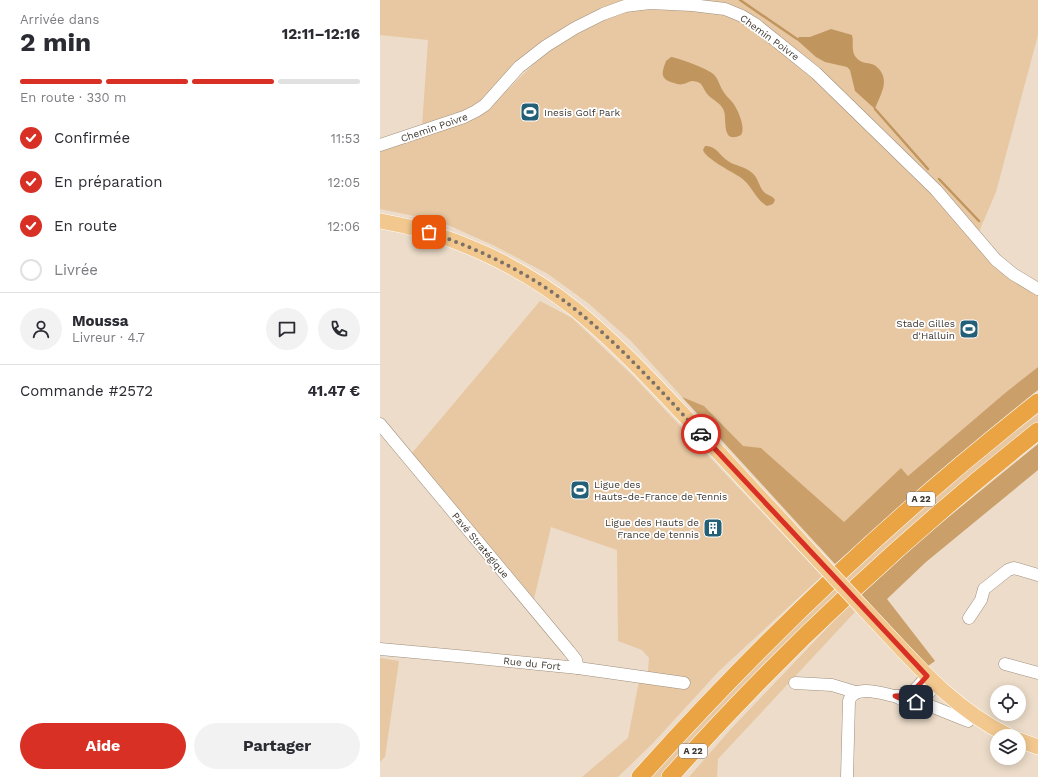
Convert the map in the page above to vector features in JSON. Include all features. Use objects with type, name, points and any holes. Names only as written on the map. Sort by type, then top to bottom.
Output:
[{"type":"highway","name":"A 22","points":[[640,777],[721,688],[808,601],[940,481],[1038,402]]},
{"type":"highway","name":"A 22","points":[[670,777],[716,726],[818,623],[882,563],[972,484],[1038,431]]},
{"type":"highway","points":[[626,777],[743,658],[808,601]]},
{"type":"highway","points":[[680,777],[704,747],[716,726]]},
{"type":"main road","points":[[380,221],[429,232],[481,252],[532,279],[576,310],[624,353],[659,389],[931,680],[954,701],[974,716],[997,729]]},
{"type":"main road","points":[[1026,743],[1038,747]]},
{"type":"street","name":"Chemin Poivre","points":[[380,145],[464,117],[476,111],[489,100],[519,68],[546,46],[575,28],[603,14],[625,6],[644,3],[692,5],[725,9],[736,13],[755,24],[813,70],[936,190],[996,260],[1013,274],[1038,289]]},
{"type":"street","name":"Pavé Stratégique","points":[[380,424],[569,651],[576,660],[578,668]]},
{"type":"street","points":[[969,618],[981,600],[984,589],[1008,570],[1014,568],[1038,575]]},
{"type":"street","name":"Rue du Fort","points":[[380,650],[578,668],[684,683]]},
{"type":"street","points":[[1010,669],[1038,673]]},
{"type":"street","points":[[795,683],[832,685],[855,692],[865,691],[904,696],[931,680]]},
{"type":"street","points":[[895,696],[908,702],[918,701],[926,696],[931,680]]},
{"type":"street","points":[[847,777],[849,701],[852,694],[855,692]]},
{"type":"street","points":[[918,701],[968,721]]},
{"type":"shaded area","name":"Inesis Golf Park","points":[[380,0],[1038,0],[1038,35],[996,192],[978,234],[1011,268],[1038,284],[1038,367],[1005,393],[908,476],[901,469],[818,546],[631,341],[588,303],[548,274],[495,246],[439,221],[380,209],[380,150],[405,143],[475,117],[489,108],[552,46],[628,6],[628,1],[587,17],[545,39],[517,64],[478,106],[469,111],[422,127],[428,40],[380,35]]},
{"type":"shaded area","points":[[831,29],[852,35],[853,51],[855,56],[860,61],[874,65],[882,74],[884,79],[883,89],[875,109],[855,91],[850,70],[847,67],[825,62],[816,57],[797,40],[799,37],[810,37]]},
{"type":"shaded area","points":[[671,57],[698,66],[714,75],[739,114],[743,128],[741,135],[730,137],[726,130],[723,108],[706,93],[700,83],[690,81],[684,84],[678,84],[669,81],[664,77],[663,72],[666,61]]},
{"type":"shaded area","points":[[705,146],[712,147],[728,161],[745,168],[753,174],[757,178],[763,191],[775,200],[773,204],[767,206],[759,200],[744,180],[708,157],[703,150]]},
{"type":"shaded area","name":"Ligue des Hauts-de-France de Tennis","points":[[540,301],[572,318],[633,376],[822,576],[720,670],[653,743],[618,777],[582,777],[628,738],[639,681],[647,682],[649,658],[642,650],[618,641],[617,550],[551,527],[534,599],[412,453]]},
{"type":"shaded area","points":[[1038,367],[1038,390],[961,454],[835,564],[682,397],[704,406],[743,446],[761,448],[844,522],[901,468],[908,476],[1005,393]]},
{"type":"shaded area","points":[[1038,410],[1038,424],[662,777],[648,777],[715,704],[877,543]]},
{"type":"shaded area","points":[[1038,444],[1038,470],[926,562],[887,599],[935,661],[928,666],[861,595],[924,537]]},
{"type":"shaded area","points":[[849,605],[855,612],[718,759],[717,777],[689,777],[730,730]]},
{"type":"shaded area","points":[[380,658],[399,661],[385,757],[380,762]]},
{"type":"waterway","points":[[740,0],[797,39]]},
{"type":"waterway","points":[[875,109],[928,169]]},
{"type":"waterway","points":[[939,179],[979,221]]},
{"type":"way so far","points":[[429,232],[498,260],[532,279],[563,300],[624,353],[701,434]]},
{"type":"place","name":"Inesis Golf Park","points":[[530,112]]},
{"type":"place","name":"Stade Gilles d'Halluin","points":[[969,329]]},
{"type":"place","name":"Ligue des Hauts-de-France de Tennis","points":[[580,490]]},
{"type":"place","name":"Ligue des Hauts de France de tennis","points":[[713,528]]},
{"type":"route","points":[[701,434],[927,676],[909,694],[904,696],[895,696],[904,701],[916,702]]}]
